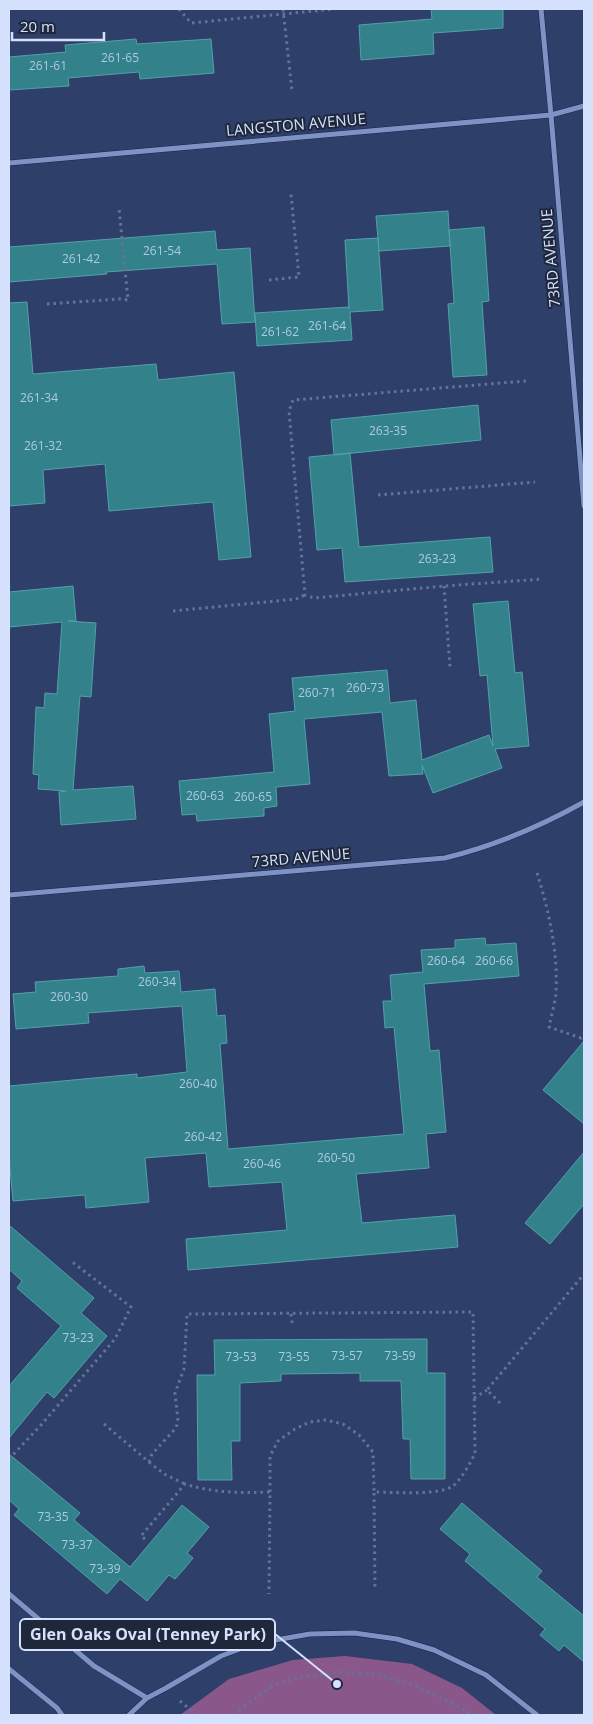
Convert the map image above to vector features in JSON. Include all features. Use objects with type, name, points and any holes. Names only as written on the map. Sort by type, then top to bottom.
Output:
[{"type":"street","name":"73RD AVENUE","points":[[541,9],[552,114],[584,506]]},
{"type":"street","name":"LANGSTON AVENUE","points":[[9,163],[552,114],[584,106]]},
{"type":"street","name":"73RD AVENUE","points":[[9,895],[445,858],[474,851],[513,836],[584,802]]},
{"type":"street","points":[[9,1594],[94,1666],[147,1698]]},
{"type":"street","points":[[129,1715],[147,1698],[221,1656],[254,1644],[310,1634],[354,1633],[397,1639],[434,1650],[486,1675],[538,1715]]},
{"type":"street","points":[[9,1669],[57,1708],[62,1715]]},
{"type":"path","points":[[179,9],[191,23],[335,9]]},
{"type":"path","points":[[283,9],[292,91]]},
{"type":"path","points":[[269,280],[299,277],[291,194]]},
{"type":"path","points":[[47,304],[128,300],[119,208]]},
{"type":"path","points":[[305,595],[289,411],[293,400],[526,381]]},
{"type":"path","points":[[378,494],[535,482]]},
{"type":"path","points":[[173,611],[296,599],[305,595],[314,598],[543,579]]},
{"type":"path","points":[[444,586],[450,667]]},
{"type":"path","points":[[537,873],[549,917],[554,948],[556,993],[549,1027],[581,1038],[584,1034]]},
{"type":"path","points":[[9,1459],[41,1426],[115,1339],[131,1307],[71,1261]]},
{"type":"path","points":[[474,1398],[487,1390],[584,1274]]},
{"type":"path","points":[[149,1462],[152,1454],[176,1428],[178,1421],[174,1393],[184,1369],[187,1314],[473,1312],[475,1453],[470,1464],[454,1485],[446,1490],[433,1492],[374,1492]]},
{"type":"path","points":[[291,1314],[292,1323]]},
{"type":"path","points":[[487,1390],[500,1403]]},
{"type":"path","points":[[269,1594],[270,1456],[278,1441],[295,1429],[310,1422],[326,1420],[343,1424],[359,1435],[373,1452],[375,1589]]},
{"type":"path","points":[[104,1424],[164,1474],[185,1484],[212,1492],[270,1492]]},
{"type":"path","points":[[145,1538],[141,1536],[185,1484]]},
{"type":"path","points":[[234,1715],[238,1710],[274,1685],[300,1677],[340,1672],[379,1675],[416,1686],[462,1708],[471,1715]]},
{"type":"shaded area","points":[[345,1656],[412,1664],[462,1688],[496,1715],[180,1715],[229,1679],[293,1660]]},
{"type":"building","points":[[431,9],[503,9],[503,28],[433,33],[434,54],[361,60],[359,25],[432,19]]},
{"type":"building","points":[[136,39],[137,44],[211,39],[214,73],[140,79],[139,72],[68,78],[69,86],[9,90],[9,57],[66,52],[65,45]]},
{"type":"building","points":[[448,211],[450,246],[379,251],[376,216]]},
{"type":"building","points":[[484,227],[489,301],[482,302],[487,375],[453,377],[448,304],[454,303],[449,230]]},
{"type":"building","points":[[215,231],[217,250],[250,248],[255,322],[222,324],[217,264],[106,272],[107,274],[9,282],[9,247]]},
{"type":"building","points":[[378,238],[383,310],[350,312],[352,340],[257,346],[255,313],[349,307],[345,240]]},
{"type":"building","points":[[27,302],[33,374],[156,364],[158,380],[234,372],[251,557],[219,560],[213,502],[109,511],[105,464],[43,470],[45,503],[9,506],[9,303]]},
{"type":"building","points":[[478,405],[481,440],[334,455],[331,420]]},
{"type":"building","points":[[350,453],[359,547],[490,537],[493,572],[345,582],[342,548],[317,550],[309,457]]},
{"type":"building","points":[[73,586],[76,621],[68,621],[96,623],[91,697],[80,696],[73,790],[133,786],[136,819],[61,825],[59,792],[66,791],[38,789],[39,775],[33,774],[36,707],[44,708],[45,693],[57,694],[62,622],[9,627],[9,592]]},
{"type":"building","points":[[508,601],[515,673],[522,672],[529,746],[495,749],[502,768],[433,793],[422,765],[423,774],[389,776],[382,712],[304,719],[310,784],[276,787],[277,806],[264,808],[264,816],[197,821],[196,814],[182,815],[179,781],[274,772],[269,714],[295,711],[292,678],[387,670],[390,703],[416,700],[422,760],[489,735],[493,746],[487,675],[480,676],[473,604]]},
{"type":"building","points":[[485,938],[486,945],[516,943],[519,976],[424,984],[430,1051],[439,1050],[446,1132],[426,1134],[429,1168],[356,1174],[362,1223],[455,1215],[458,1247],[188,1270],[186,1239],[287,1230],[282,1182],[209,1187],[206,1153],[145,1158],[149,1202],[86,1208],[85,1195],[13,1201],[9,1158],[9,1086],[137,1074],[137,1078],[187,1072],[182,1006],[88,1013],[89,1023],[16,1029],[13,994],[36,992],[35,982],[118,976],[118,969],[144,966],[145,973],[179,971],[181,992],[215,989],[217,1016],[225,1015],[227,1043],[220,1044],[228,1149],[404,1134],[394,1027],[385,1028],[383,1001],[392,1001],[390,975],[423,972],[421,950],[455,948],[455,940]]},
{"type":"building","points":[[584,1041],[584,1124],[543,1090]]},
{"type":"building","points":[[584,1152],[584,1204],[550,1244],[525,1223]]},
{"type":"building","points":[[9,1225],[94,1298],[81,1313],[107,1336],[54,1398],[47,1392],[9,1438],[9,1386],[61,1326],[17,1288],[22,1281],[9,1269]]},
{"type":"building","points":[[427,1339],[427,1373],[445,1373],[445,1479],[411,1479],[410,1439],[403,1439],[401,1381],[360,1381],[360,1373],[281,1374],[281,1381],[240,1383],[240,1441],[231,1441],[232,1480],[198,1480],[197,1375],[215,1375],[214,1340]]},
{"type":"building","points":[[9,1454],[80,1513],[74,1520],[130,1567],[182,1505],[209,1527],[187,1553],[193,1558],[184,1569],[175,1579],[169,1575],[147,1601],[120,1579],[107,1594],[14,1515],[19,1509],[9,1500]]},
{"type":"building","points":[[462,1503],[542,1571],[537,1577],[584,1616],[584,1662],[564,1645],[559,1651],[540,1635],[545,1629],[465,1561],[470,1554],[440,1529]]},
{"type":"place","name":"Glen Oaks Oval (Tenney Park)","points":[[337,1684]]}]
